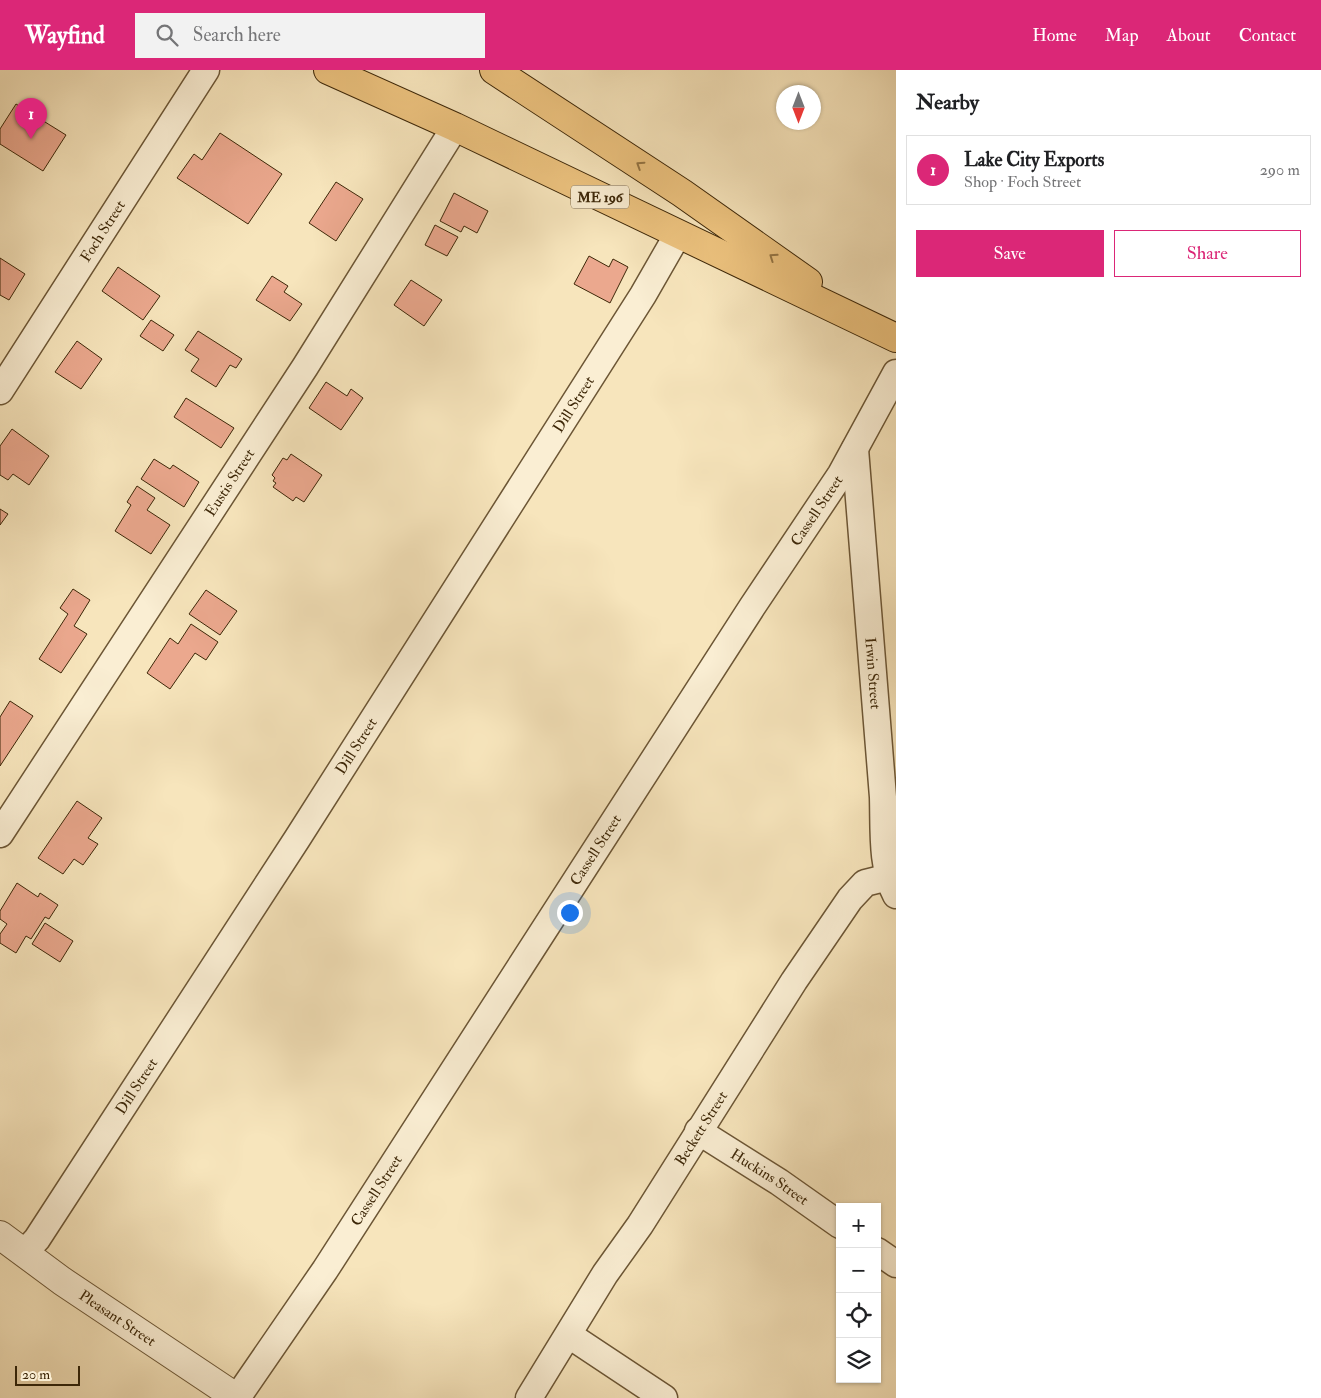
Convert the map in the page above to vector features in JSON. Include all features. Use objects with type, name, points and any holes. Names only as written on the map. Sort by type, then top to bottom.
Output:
[{"type":"highway","name":"ME 196","points":[[328,70],[455,128],[896,338]]},
{"type":"highway","points":[[494,70],[682,193],[870,326]]},
{"type":"street","name":"Foch Street","points":[[0,391],[206,70]]},
{"type":"street","name":"Eustis Street","points":[[0,834],[305,367],[455,128]]},
{"type":"street","name":"Dill Street","points":[[25,1252],[37,1239],[307,822],[643,295],[678,234]]},
{"type":"street","name":"Cassell Street","points":[[237,1398],[325,1270],[752,607],[841,474],[896,373]]},
{"type":"street","name":"Irwin Street","points":[[855,449],[892,886]]},
{"type":"street","name":"Beckett Street","points":[[529,1398],[605,1274],[640,1225],[789,989],[850,900],[865,884],[892,886]]},
{"type":"street","name":"Huckins Street","points":[[698,1131],[778,1182],[836,1222]]},
{"type":"street","name":"Pleasant Street","points":[[0,1235],[62,1281],[237,1398]]},
{"type":"street","points":[[881,1254],[896,1264]]},
{"type":"street","points":[[569,1335],[664,1398]]},
{"type":"building","points":[[16,104],[66,135],[43,171],[0,144],[0,129]]},
{"type":"building","points":[[220,133],[282,174],[248,224],[177,178],[194,154],[202,160]]},
{"type":"building","points":[[336,182],[363,199],[336,241],[309,223]]},
{"type":"building","points":[[454,193],[488,211],[477,233],[464,226],[461,232],[440,221]]},
{"type":"building","points":[[435,225],[458,237],[447,256],[425,245]]},
{"type":"building","points":[[589,256],[609,267],[613,259],[628,267],[610,303],[574,284]]},
{"type":"building","points":[[0,258],[25,274],[9,300],[0,295]]},
{"type":"building","points":[[118,267],[160,296],[143,320],[102,291]]},
{"type":"building","points":[[272,276],[288,286],[284,292],[302,304],[290,321],[256,300]]},
{"type":"building","points":[[411,280],[442,300],[424,326],[394,305]]},
{"type":"building","points":[[151,320],[174,335],[163,351],[140,336]]},
{"type":"building","points":[[198,331],[242,359],[236,368],[230,365],[216,387],[191,371],[199,359],[185,350]]},
{"type":"building","points":[[77,341],[102,359],[81,389],[55,372]]},
{"type":"building","points":[[326,382],[347,396],[351,389],[363,398],[341,430],[309,408]]},
{"type":"building","points":[[186,398],[234,428],[221,448],[174,417]]},
{"type":"building","points":[[12,429],[49,456],[29,485],[13,474],[8,480],[0,475],[0,446]]},
{"type":"building","points":[[291,454],[322,475],[304,502],[296,497],[293,501],[273,487],[276,483],[273,481],[275,478],[272,475],[283,458],[287,460]]},
{"type":"building","points":[[154,459],[170,469],[173,465],[199,482],[184,507],[141,479]]},
{"type":"building","points":[[137,486],[155,498],[147,510],[170,525],[151,554],[115,531],[131,505],[127,502]]},
{"type":"building","points":[[0,509],[8,514],[0,525]]},
{"type":"building","points":[[73,589],[90,600],[74,626],[87,634],[61,673],[39,659],[68,614],[60,608]]},
{"type":"building","points":[[206,590],[237,611],[220,635],[189,614]]},
{"type":"building","points":[[191,624],[218,642],[206,660],[195,653],[170,689],[147,673],[170,638],[178,644]]},
{"type":"building","points":[[10,701],[33,716],[0,766],[0,717]]},
{"type":"building","points":[[77,801],[102,818],[88,838],[98,844],[83,865],[74,859],[63,874],[38,858]]},
{"type":"building","points":[[17,883],[38,897],[40,893],[58,905],[49,919],[45,917],[31,939],[26,936],[16,953],[0,943],[0,934],[7,924],[0,919],[0,911]]},
{"type":"building","points":[[45,923],[73,941],[60,962],[32,944]]},
{"type":"place","name":"Lake City Exports","points":[[31,139]]}]
